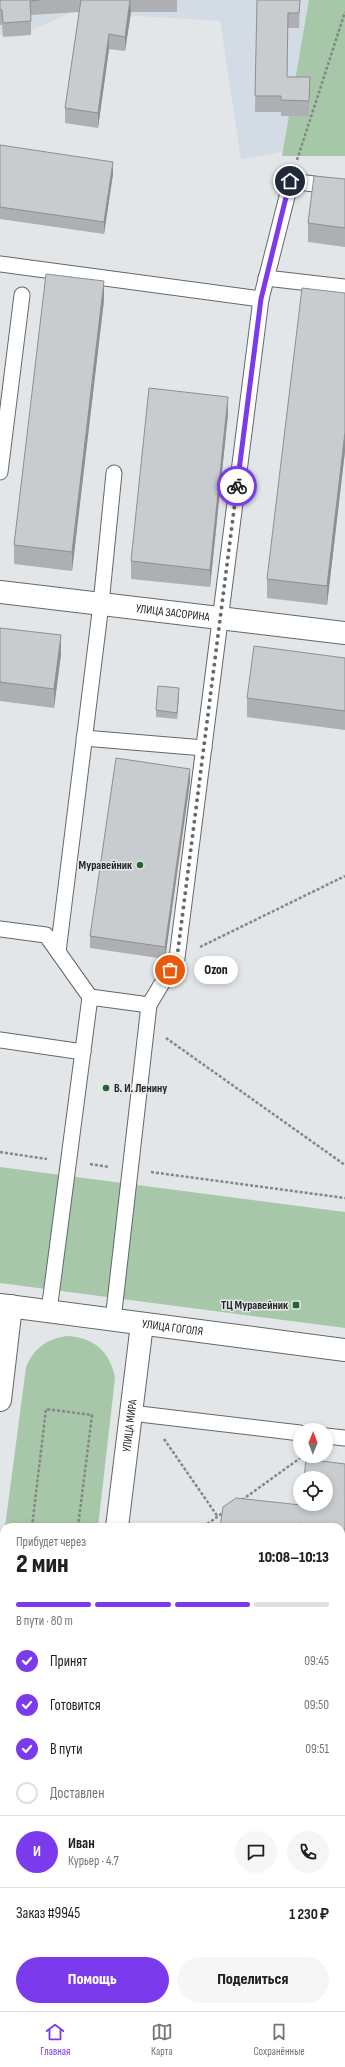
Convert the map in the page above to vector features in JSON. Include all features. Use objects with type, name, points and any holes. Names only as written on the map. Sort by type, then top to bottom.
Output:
[{"type":"street","name":"УЛИЦА ЗАСОРИНА","points":[[0,592],[345,633]]},
{"type":"street","name":"УЛИЦА ГОГОЛЯ","points":[[6,1306],[345,1350]]},
{"type":"street","points":[[0,1400],[6,1306]]},
{"type":"street","name":"УЛИЦА МИРА","points":[[118,1523],[140,1414],[142,1324]]},
{"type":"lane","points":[[113,1320],[149,1005],[177,958],[261,299],[290,181],[345,188]]},
{"type":"lane","points":[[0,264],[261,299]]},
{"type":"lane","points":[[266,278],[345,287]]},
{"type":"lane","points":[[0,472],[22,295]]},
{"type":"lane","points":[[58,952],[101,604],[114,473]]},
{"type":"lane","points":[[84,738],[204,748]]},
{"type":"lane","points":[[0,929],[46,935],[90,997],[49,1311]]},
{"type":"lane","points":[[90,997],[149,1005]]},
{"type":"lane","points":[[0,1040],[83,1052]]},
{"type":"lane","points":[[140,1414],[293,1432]]},
{"type":"lane","points":[[333,1437],[345,1438]]},
{"type":"path","points":[[290,181],[345,12]]},
{"type":"path","points":[[177,958],[345,876]]},
{"type":"path","points":[[147,1025],[345,1165]]},
{"type":"path","points":[[0,1152],[345,1198]]},
{"type":"path","points":[[32,1523],[46,1409],[92,1415],[78,1523]]},
{"type":"path","points":[[140,1414],[218,1517]]},
{"type":"path","points":[[236,1504],[293,1463]]},
{"type":"path","points":[[209,1523],[230,1508]]},
{"type":"shaded area","points":[[0,0],[313,0],[326,144],[241,159],[220,21],[72,12],[21,35],[0,35]]},
{"type":"green space","points":[[309,0],[345,0],[345,156],[282,156]]},
{"type":"green space","points":[[0,1167],[345,1212],[345,1328],[0,1283]]},
{"type":"green space","points":[[66,1336],[84,1339],[99,1347],[113,1368],[115,1378],[98,1523],[6,1523],[26,1367],[29,1360],[37,1350],[47,1342]]},
{"type":"building","points":[[0,0],[39,0],[30,1],[31,21],[3,23],[2,10],[0,10]]},
{"type":"building","points":[[81,0],[130,0],[125,37],[109,34],[98,113],[65,108]]},
{"type":"building","points":[[257,0],[300,0],[299,13],[288,13],[287,77],[310,77],[309,101],[281,100],[281,96],[255,96]]},
{"type":"building","points":[[0,145],[113,162],[104,222],[0,207]]},
{"type":"building","points":[[314,176],[345,179],[345,228],[308,223]]},
{"type":"building","points":[[46,274],[104,281],[72,552],[14,545]]},
{"type":"building","points":[[302,288],[345,293],[345,432],[327,586],[267,579]]},
{"type":"building","points":[[149,388],[228,397],[210,570],[131,561]]},
{"type":"building","points":[[0,628],[61,635],[54,689],[0,682]]},
{"type":"building","points":[[254,646],[345,658],[345,711],[247,698]]},
{"type":"building","points":[[158,686],[179,688],[177,713],[156,710]]},
{"type":"building","name":"Муравейник","points":[[116,758],[190,769],[165,947],[90,936]]},
{"type":"building","points":[[333,1462],[345,1464],[345,1523],[221,1523],[223,1507],[236,1498],[293,1504],[293,1511],[333,1511],[333,1471],[305,1471],[306,1463]]},
{"type":"way so far","points":[[170,970],[177,958],[237,486]]},
{"type":"place","name":"Муравейник","points":[[140,865]]},
{"type":"place","name":"Ozon","points":[[170,970]]},
{"type":"place","name":"В. И. Ленину","points":[[106,1088]]},
{"type":"place","name":"ТЦ Муравейник","points":[[296,1305]]},
{"type":"route","points":[[237,486],[261,299],[290,181]]}]
